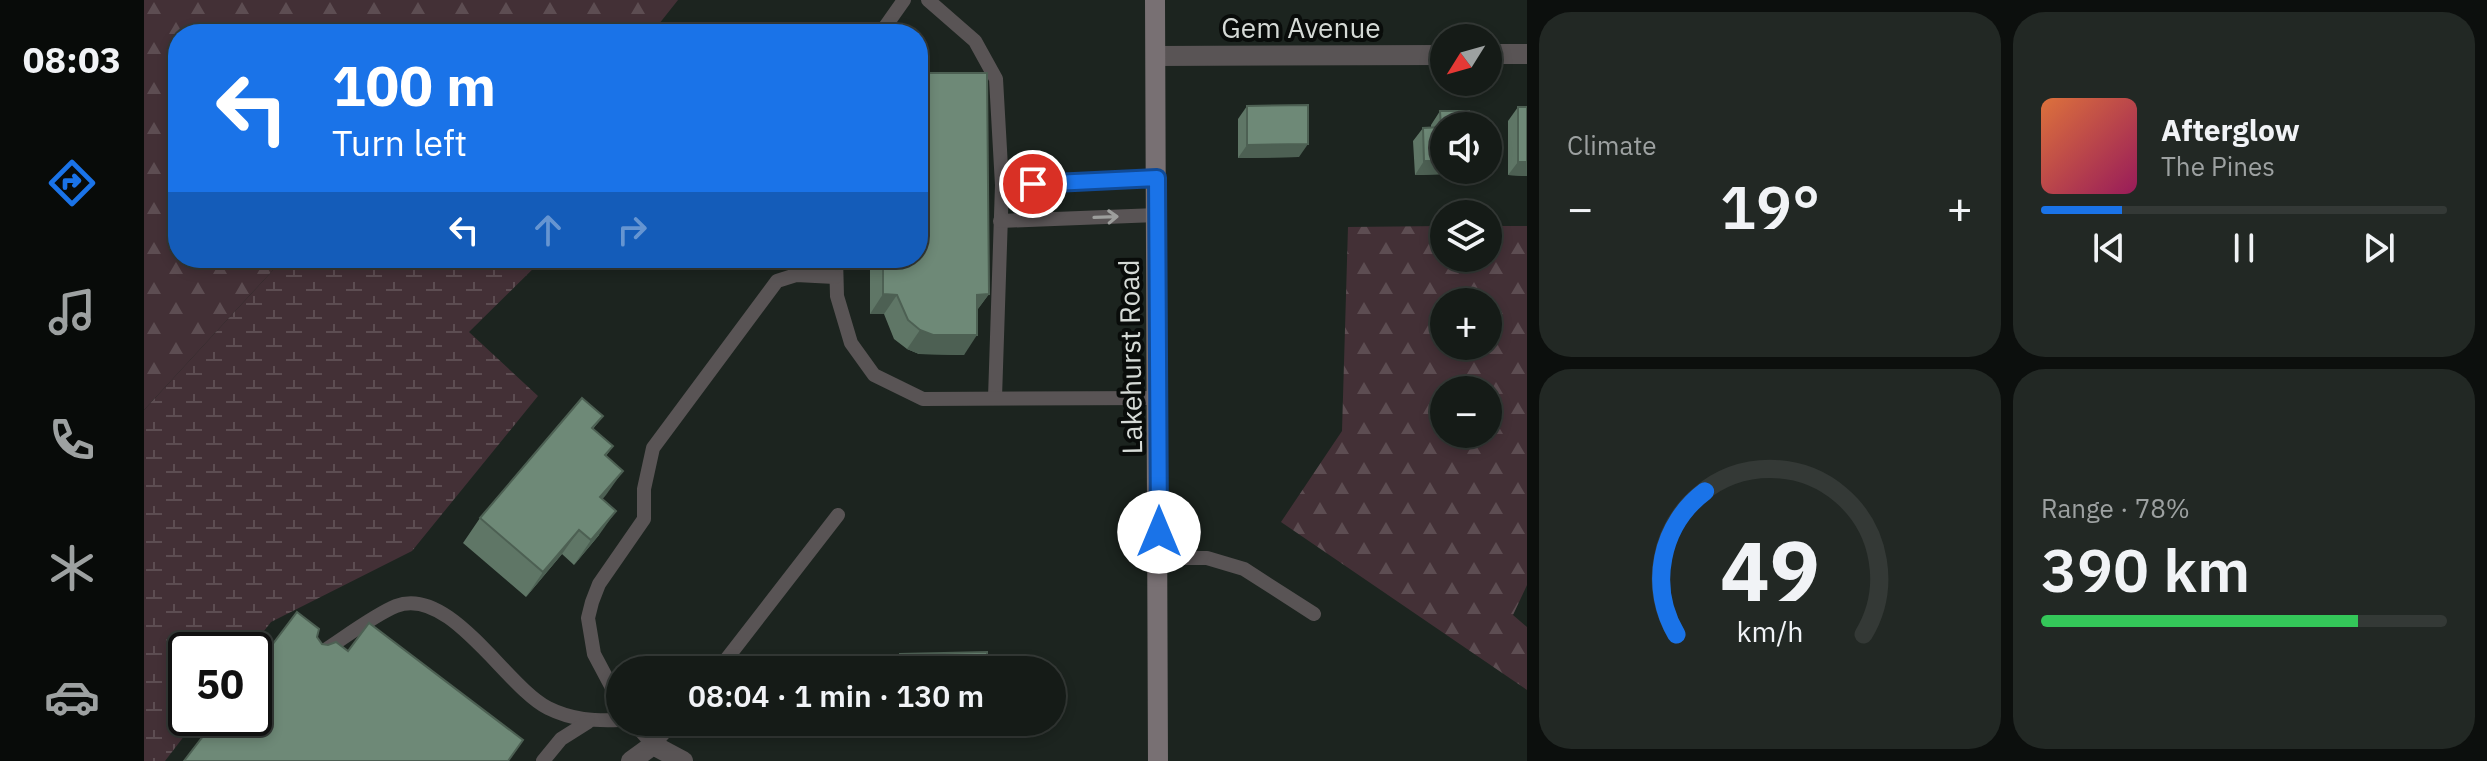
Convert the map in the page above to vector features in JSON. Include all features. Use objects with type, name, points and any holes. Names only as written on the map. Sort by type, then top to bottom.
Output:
[{"type":"main road","name":"Lakehurst Road","points":[[1155,0],[1159,398],[1158,761]]},
{"type":"street","points":[[1502,54],[1527,54]]},
{"type":"street","name":"Gem Avenue","points":[[1157,56],[1430,55]]},
{"type":"street","points":[[631,761],[653,745],[683,761]]},
{"type":"lane","points":[[887,24],[904,0]]},
{"type":"lane","points":[[928,0],[975,41],[996,79],[1002,185],[995,398]]},
{"type":"lane","points":[[1002,185],[1157,178]]},
{"type":"lane","points":[[1000,221],[1157,215]]},
{"type":"lane","points":[[835,268],[837,296],[851,343],[874,375],[923,399],[1159,398]]},
{"type":"lane","points":[[606,677],[594,654],[588,618],[599,584],[644,519],[644,489],[653,448],[777,281],[796,275],[835,277]]},
{"type":"lane","points":[[729,656],[838,515]]},
{"type":"lane","points":[[1159,558],[1207,558],[1244,569],[1314,614]]},
{"type":"lane","points":[[310,660],[396,606],[411,603],[425,605],[455,623],[546,707],[588,722],[606,721]]},
{"type":"lane","points":[[543,761],[561,739],[588,722]]},
{"type":"lane","points":[[645,736],[653,745],[661,736]]},
{"type":"green space","points":[[144,0],[678,0],[659,24],[168,24],[168,268],[275,268],[144,410]]},
{"type":"green space","points":[[1430,226],[1430,272],[1502,272],[1502,226],[1527,226],[1527,585],[1513,615],[1527,627],[1527,690],[1281,522],[1342,431],[1348,227]]},
{"type":"green space","points":[[275,268],[534,268],[469,332],[538,396],[412,551],[271,622],[263,632],[168,632],[168,736],[184,736],[165,761],[144,761],[144,410]]},
{"type":"building","points":[[928,73],[987,73],[989,294],[977,295],[977,335],[933,335],[920,330],[908,320],[897,295],[883,294],[883,268],[928,268]]},
{"type":"building","points":[[1308,105],[1308,144],[1247,145],[1247,106]]},
{"type":"building","points":[[1518,107],[1527,107],[1527,162],[1518,162]]},
{"type":"building","points":[[1423,128],[1430,128],[1430,161],[1424,161]]},
{"type":"building","points":[[582,398],[603,416],[592,428],[613,446],[605,455],[623,471],[600,497],[616,511],[591,540],[579,530],[543,572],[480,518]]},
{"type":"building","points":[[297,612],[319,629],[317,637],[322,644],[336,642],[348,651],[369,623],[523,740],[508,761],[184,761],[203,736],[272,736],[272,645]]},
{"type":"building","points":[[987,652],[987,656],[900,656]]},
{"type":"route","points":[[1033,184],[1157,178],[1159,532]]}]
